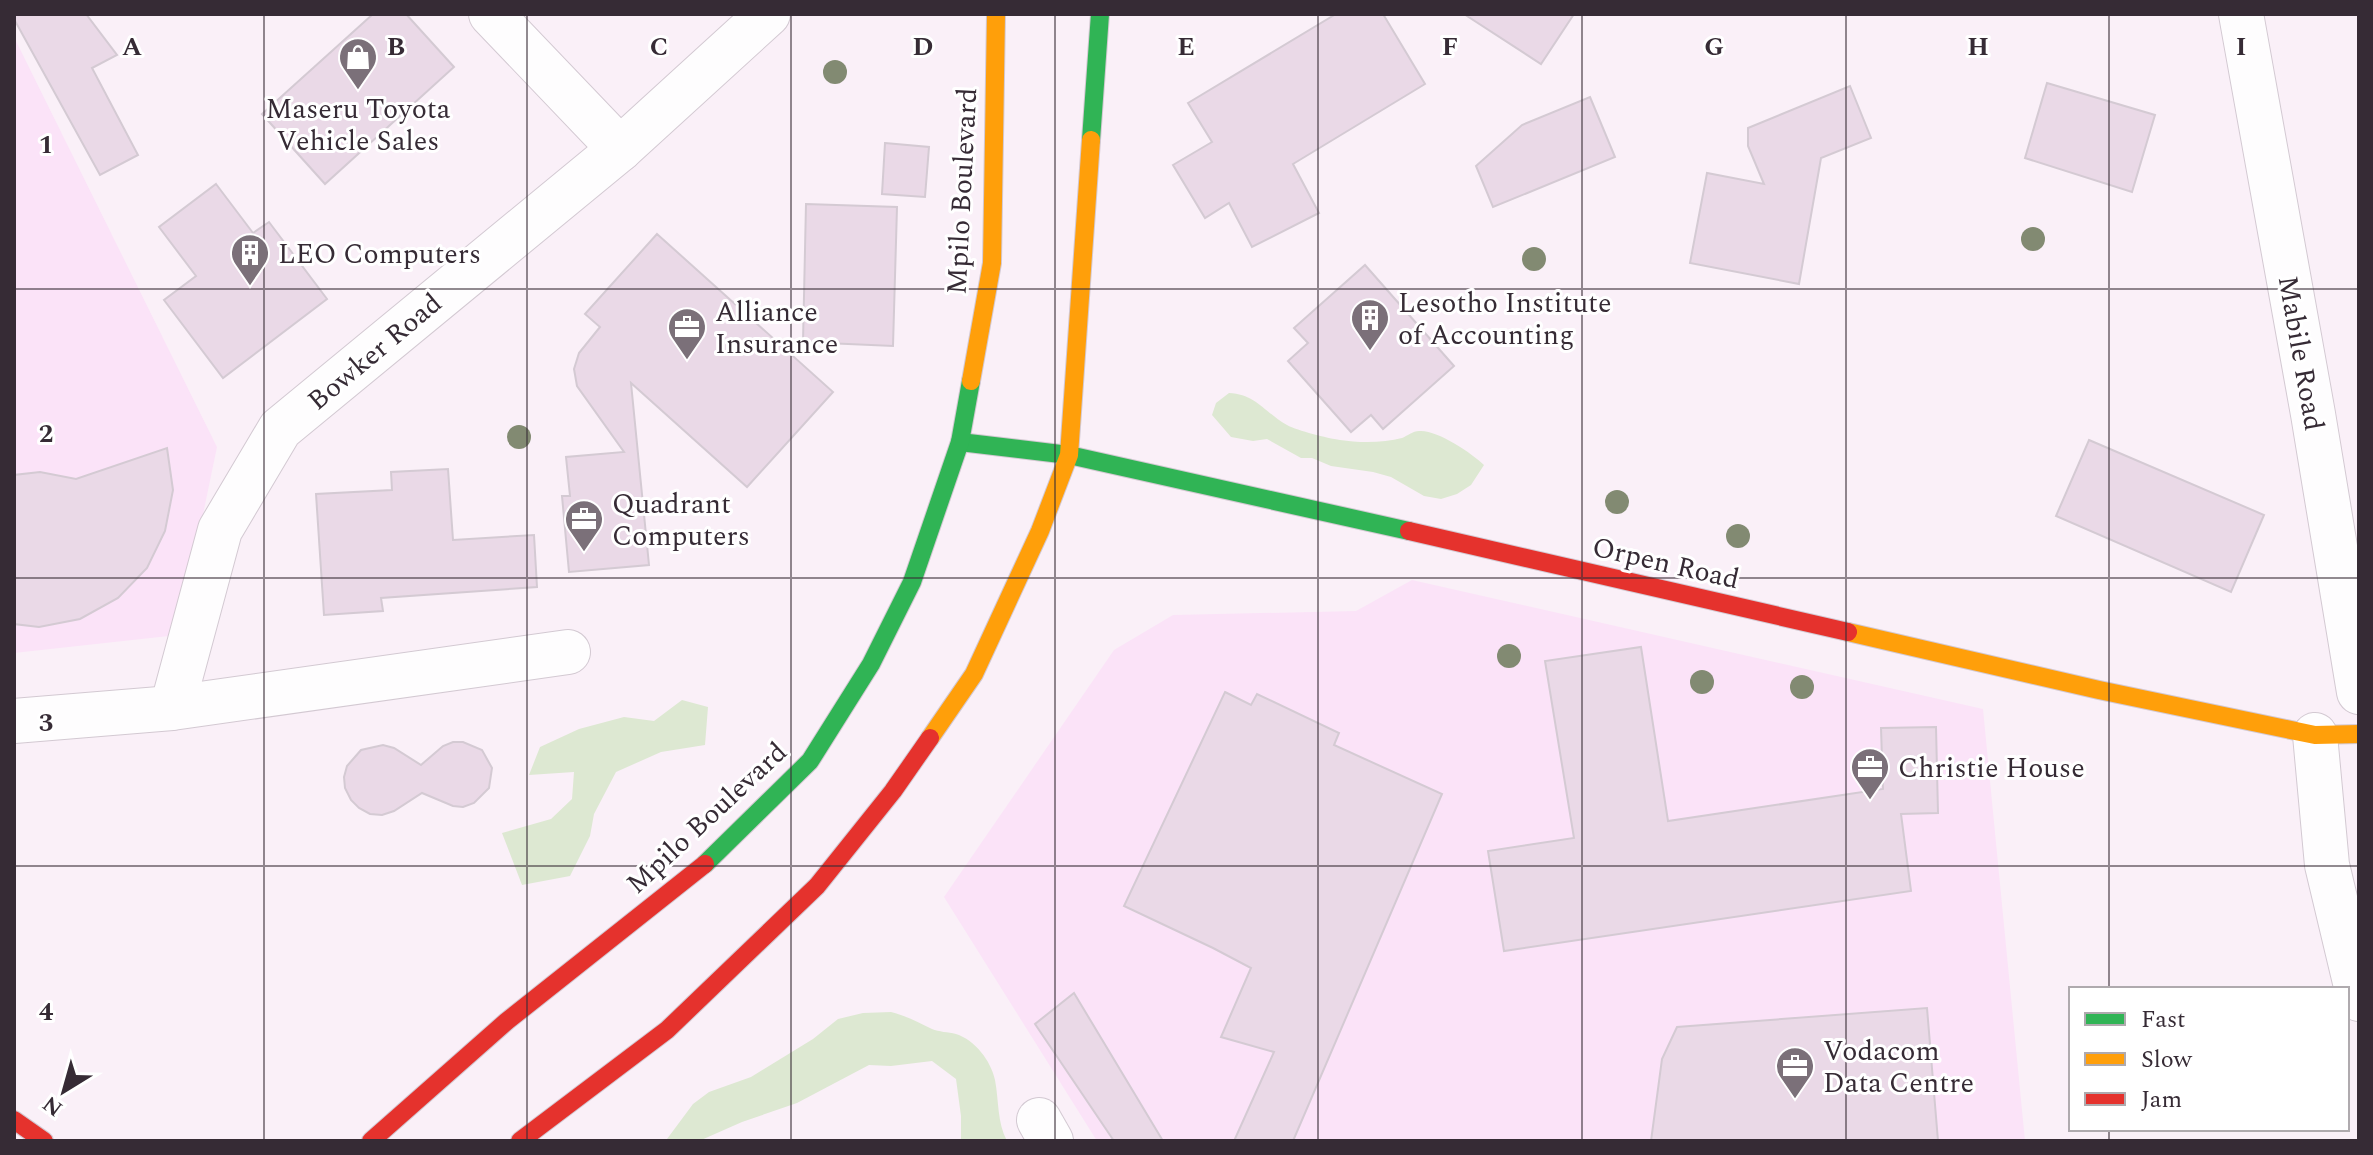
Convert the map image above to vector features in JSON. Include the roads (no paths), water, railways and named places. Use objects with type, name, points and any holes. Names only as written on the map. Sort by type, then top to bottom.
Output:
[{"type":"main road","name":"Mpilo Boulevard","points":[[371,1141],[507,1021],[701,868],[810,761],[871,664],[912,582],[960,442],[992,263],[996,14]]},
{"type":"main road","points":[[520,1141],[667,1030],[817,886],[893,791],[974,674],[1040,531],[1069,455],[1100,14]]},
{"type":"main road","name":"Orpen Road","points":[[960,442],[1069,455],[2084,687],[2315,735],[2359,734]]},
{"type":"main road","points":[[14,1120],[44,1141]]},
{"type":"street","points":[[491,14],[620,149]]},
{"type":"street","name":"Bowker Road","points":[[172,708],[220,530],[280,429],[620,149],[768,14]]},
{"type":"street","name":"Mabile Road","points":[[2241,14],[2359,692]]},
{"type":"street","points":[[14,721],[172,708],[568,652]]},
{"type":"street","points":[[2315,735],[2327,865],[2359,999]]},
{"type":"place","name":"Maseru Toyota Vehicle Sales","points":[[358,91]]},
{"type":"place","name":"LEO Computers","points":[[250,287]]},
{"type":"place","name":"Lesotho Institute of Accounting","points":[[1370,352]]},
{"type":"place","name":"Alliance Insurance","points":[[687,361]]},
{"type":"place","name":"Quadrant Computers","points":[[584,553]]},
{"type":"place","name":"Christie House","points":[[1870,801]]},
{"type":"place","name":"Vodacom Data Centre","points":[[1795,1100]]}]
